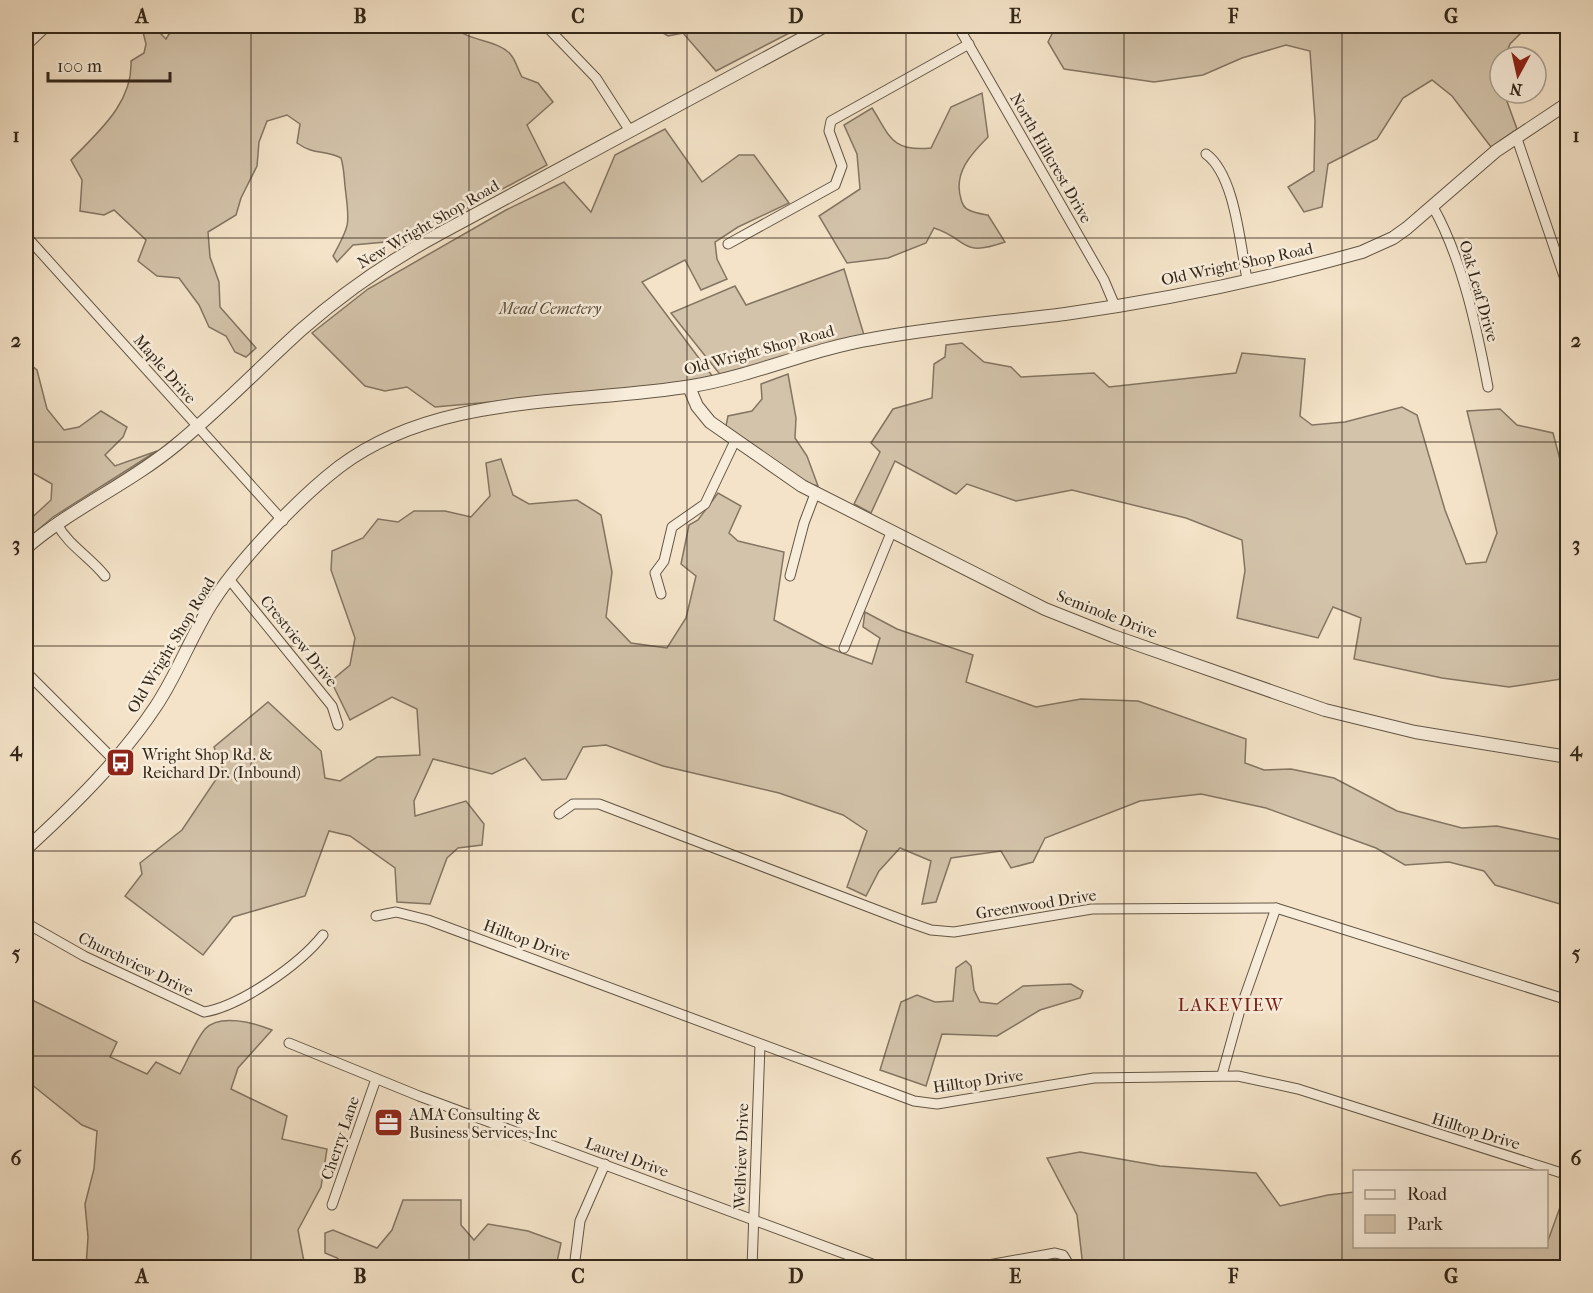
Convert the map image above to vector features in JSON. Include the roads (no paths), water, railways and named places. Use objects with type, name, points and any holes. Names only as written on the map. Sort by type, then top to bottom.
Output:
[{"type":"street","points":[[26,46],[47,26]]},
{"type":"street","points":[[546,26],[596,78],[630,131]]},
{"type":"street","name":"New Wright Shop Road","points":[[26,548],[57,524],[144,470],[196,427],[299,332],[366,279],[439,234],[825,26]]},
{"type":"street","name":"North Hillcrest Drive","points":[[958,26],[1104,280],[1114,306]]},
{"type":"street","points":[[728,244],[835,185],[842,166],[829,131],[831,121],[969,44]]},
{"type":"street","name":"Old Wright Shop Road","points":[[26,849],[114,760],[159,702],[213,601],[229,579],[316,487],[353,458],[419,427],[495,409],[689,387],[854,342],[1114,306],[1334,260],[1377,246],[1407,228],[1516,136],[1568,103]]},
{"type":"street","points":[[1516,136],[1568,288]]},
{"type":"street","points":[[1206,154],[1216,161],[1225,178],[1247,279]]},
{"type":"street","name":"Oak Leaf Drive","points":[[1433,207],[1447,234],[1458,269],[1488,387]]},
{"type":"street","name":"Maple Drive","points":[[26,236],[196,427],[283,520]]},
{"type":"street","name":"Seminole Drive","points":[[689,387],[702,414],[735,441],[815,494],[1045,609],[1280,695],[1358,719],[1415,732],[1568,757]]},
{"type":"street","points":[[661,594],[655,573],[666,556],[669,532],[678,521],[705,504],[735,441]]},
{"type":"street","points":[[790,576],[804,523],[815,494]]},
{"type":"street","points":[[57,524],[64,537],[94,563],[105,576]]},
{"type":"street","points":[[844,648],[891,533]]},
{"type":"street","name":"Crestview Drive","points":[[229,579],[333,706],[338,725]]},
{"type":"street","points":[[26,672],[114,760]]},
{"type":"street","name":"Greenwood Drive","points":[[559,814],[580,802],[599,804],[909,922],[942,932],[1092,909],[1276,908],[1568,1000]]},
{"type":"street","points":[[1222,1075],[1240,1010],[1276,908]]},
{"type":"street","name":"Hilltop Drive","points":[[376,916],[396,912],[417,916],[644,999],[760,1045],[925,1104],[973,1099],[1105,1077],[1222,1075],[1258,1078],[1568,1175]]},
{"type":"street","name":"Churchview Drive","points":[[26,923],[84,956],[204,1011],[222,1006],[266,982],[301,957],[323,935]]},
{"type":"street","name":"Laurel Drive","points":[[289,1043],[376,1079],[883,1268]]},
{"type":"street","name":"Wellview Drive","points":[[752,1268],[760,1045]]},
{"type":"street","name":"Cherry Lane","points":[[332,1205],[376,1079]]},
{"type":"street","points":[[574,1268],[580,1221],[605,1164]]},
{"type":"street","points":[[972,1268],[1055,1253],[1063,1255],[1071,1268]]},
{"type":"place","name":"Wright Shop Rd. & Reichard Dr. (Inbound)","points":[[121,763]]},
{"type":"place","name":"AMA Consulting & Business Services, Inc","points":[[388,1123]]},
{"type":"district","name":"LAKEVIEW","points":[[1231,1005]]},
{"type":"park label","name":"Mead Cemetery","points":[[550,308]]}]
